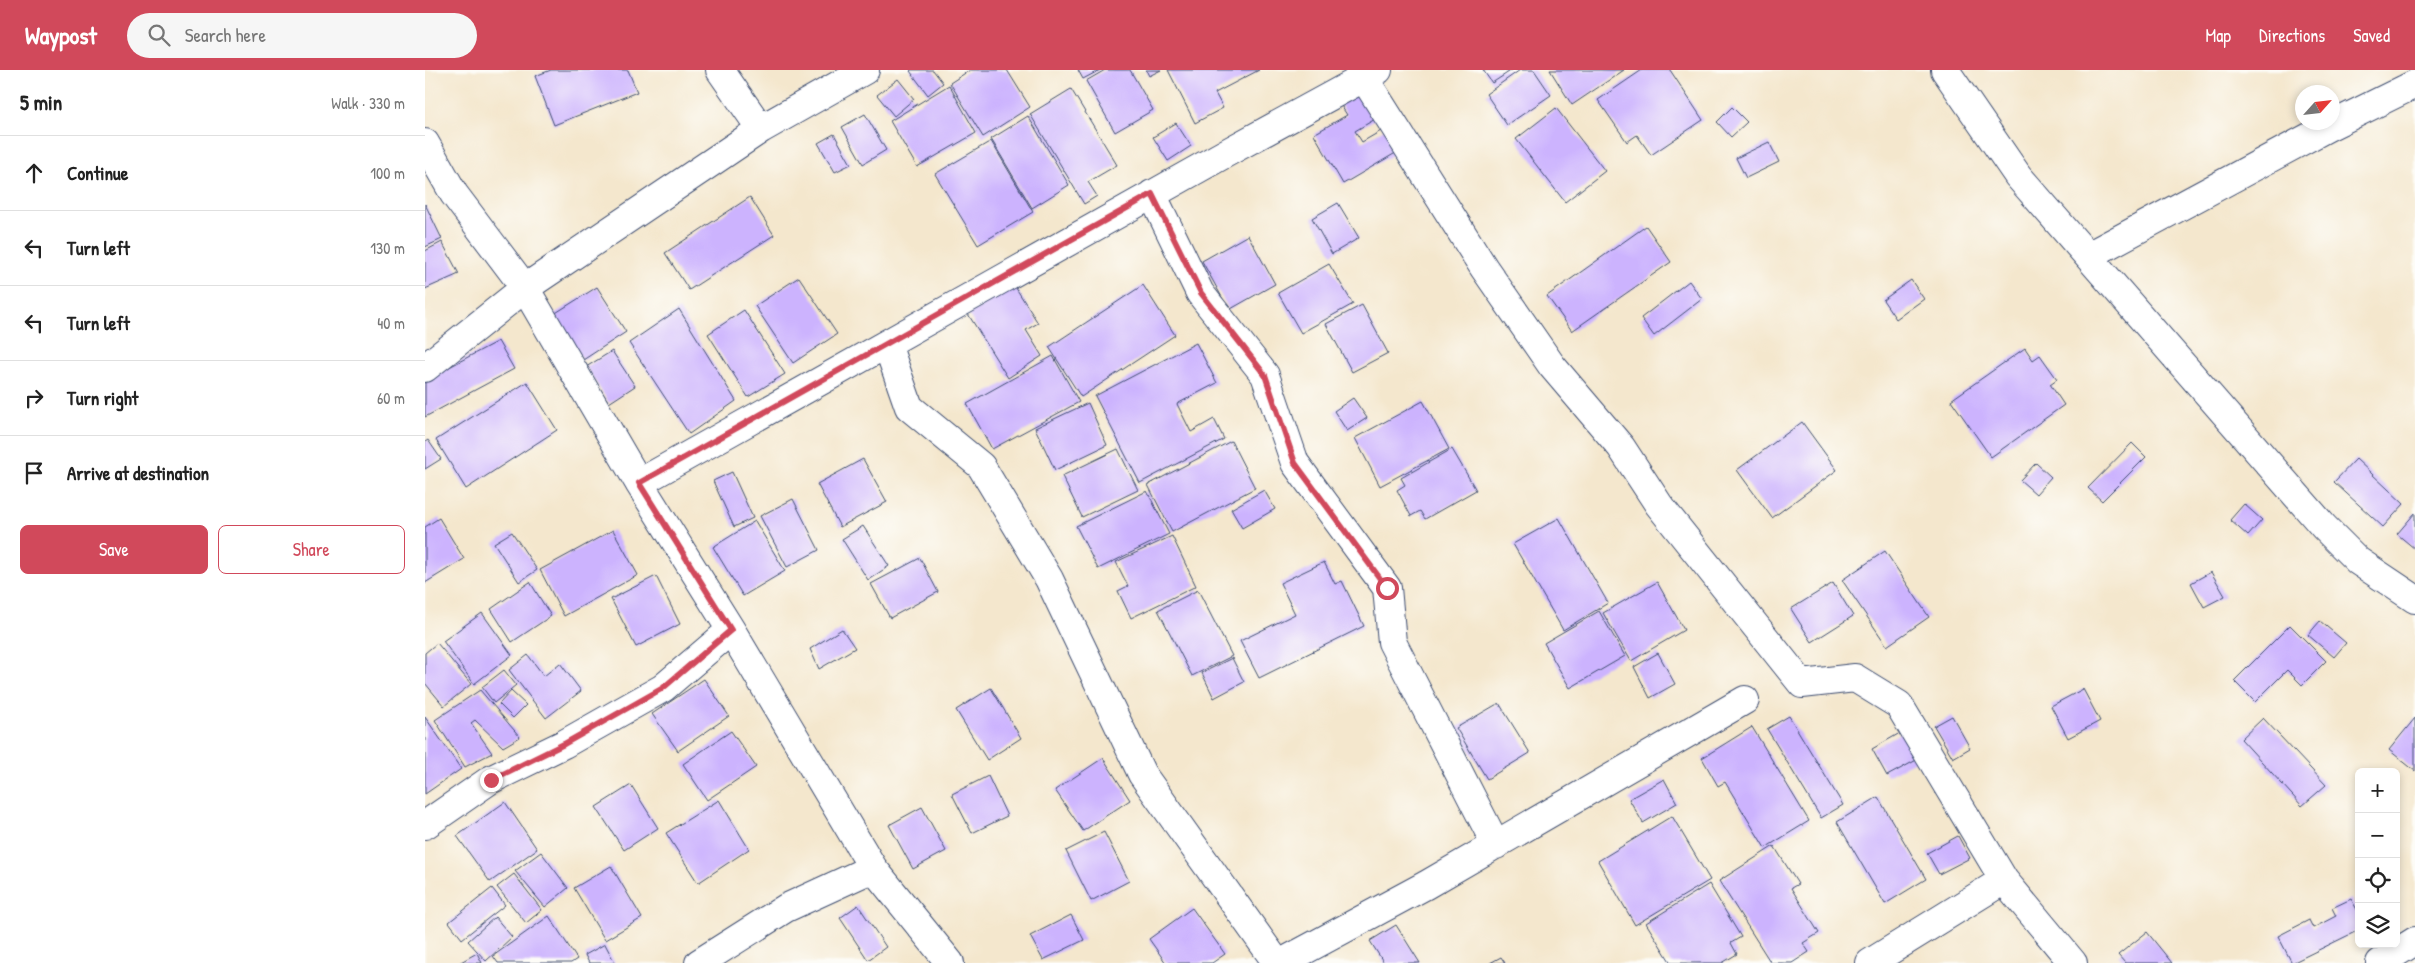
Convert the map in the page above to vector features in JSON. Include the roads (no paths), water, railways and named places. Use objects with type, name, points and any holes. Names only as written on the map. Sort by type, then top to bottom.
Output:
[{"type":"street","points":[[720,70],[761,128]]},
{"type":"street","points":[[425,368],[525,288],[761,128],[865,70]]},
{"type":"street","points":[[1945,70],[2018,176],[2324,527],[2358,561],[2415,599]]},
{"type":"street","points":[[639,483],[1367,72],[1490,276],[1553,366],[1621,447],[1659,505],[1677,528],[1802,684],[1855,678],[1899,704],[2004,880],[2073,963]]},
{"type":"street","points":[[2088,256],[2328,127],[2415,84]]},
{"type":"street","points":[[425,143],[454,194],[525,288],[639,483],[731,630],[873,868],[950,963]]},
{"type":"street","points":[[1152,194],[1201,293],[1265,375],[1295,463],[1387,588],[1392,642],[1496,845]]},
{"type":"street","points":[[887,344],[909,407],[981,466],[1049,579],[1143,774],[1277,963]]},
{"type":"street","points":[[425,826],[491,780],[564,744],[663,688],[731,630]]},
{"type":"street","points":[[1281,963],[1496,845],[1745,700]]},
{"type":"street","points":[[699,963],[786,908],[873,868]]},
{"type":"street","points":[[1870,963],[2004,880]]},
{"type":"street","points":[[2380,963],[2415,941]]}]
